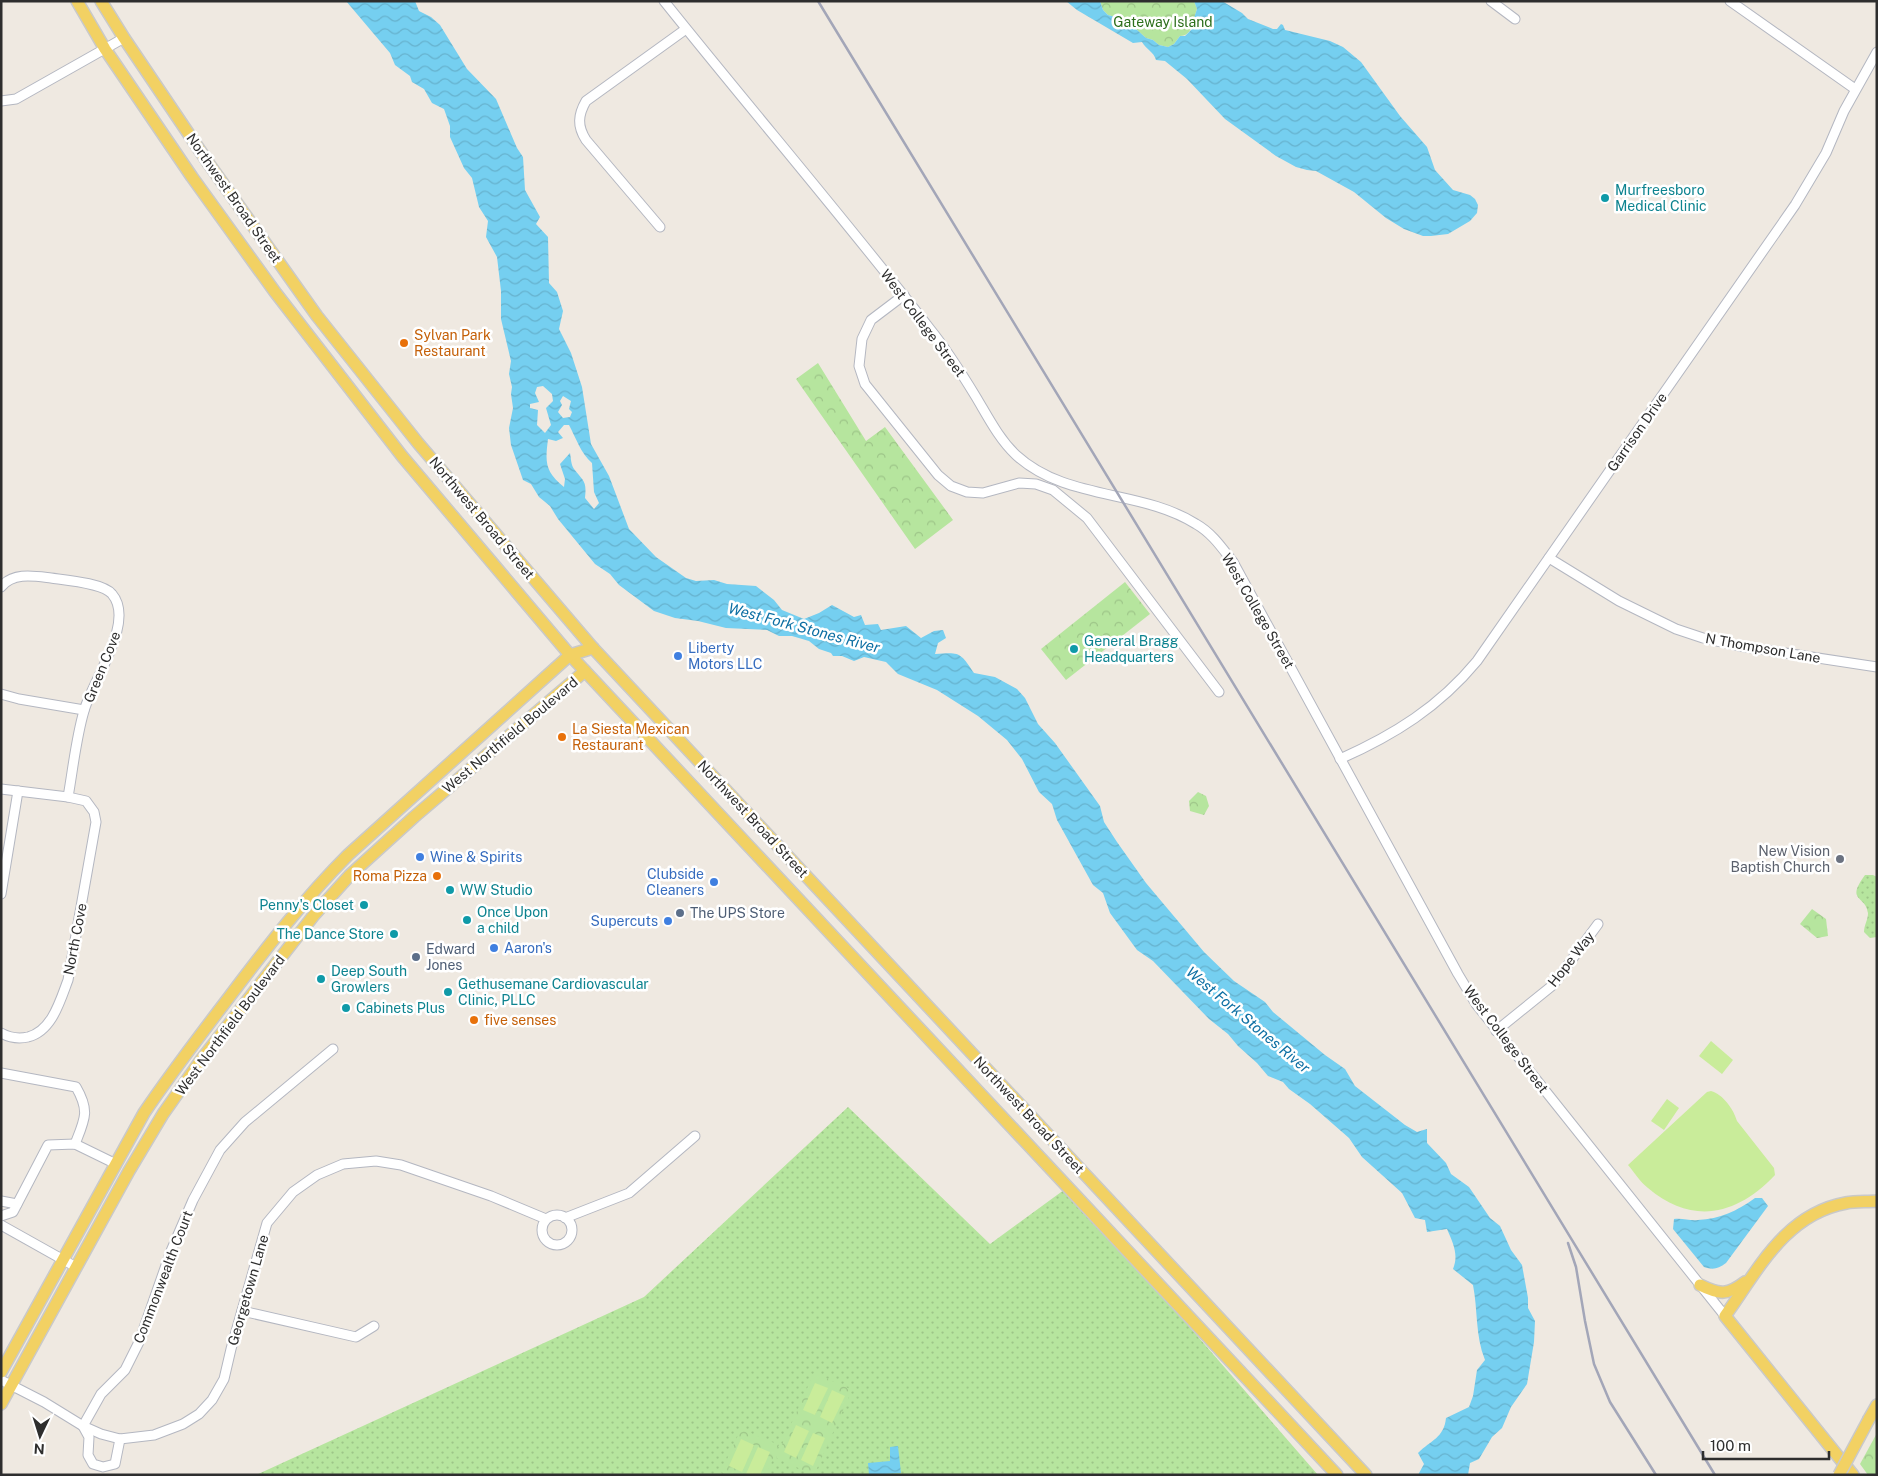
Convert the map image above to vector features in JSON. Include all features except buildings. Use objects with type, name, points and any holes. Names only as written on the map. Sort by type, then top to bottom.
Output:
[{"type":"main road","name":"Northwest Broad Street","points":[[77,1],[105,49],[192,177],[302,328],[402,456],[570,655],[1336,1475]]},
{"type":"main road","name":"Northwest Broad Street","points":[[101,1],[209,164],[317,316],[418,443],[593,648],[1366,1475]]},
{"type":"main road","points":[[157,126],[175,114]]},
{"type":"main road","points":[[192,177],[209,164]]},
{"type":"main road","points":[[302,328],[317,316]]},
{"type":"main road","points":[[402,456],[418,443]]},
{"type":"main road","points":[[570,655],[593,648]]},
{"type":"main road","points":[[585,671],[593,648]]},
{"type":"main road","name":"West Northfield Boulevard","points":[[1,1372],[144,1113],[180,1061],[289,919],[321,882],[348,855],[570,655]]},
{"type":"main road","name":"West Northfield Boulevard","points":[[1,1404],[163,1114],[193,1071],[314,915],[350,875],[414,817],[585,671]]},
{"type":"main road","points":[[738,834],[753,820]]},
{"type":"main road","points":[[793,893],[809,880]]},
{"type":"main road","points":[[868,974],[884,959]]},
{"type":"main road","points":[[180,1061],[193,1071]]},
{"type":"main road","points":[[1068,1187],[1083,1172]]},
{"type":"main road","points":[[1853,1475],[1725,1316],[1768,1254],[1786,1232],[1814,1213],[1846,1203],[1877,1201]]},
{"type":"main road","points":[[1147,1272],[1163,1258]]},
{"type":"main road","points":[[1700,1285],[1714,1292],[1722,1293],[1735,1289],[1753,1276]]},
{"type":"main road","points":[[1839,1475],[1877,1405]]},
{"type":"street","name":"West College Street","points":[[664,1],[904,295],[941,343],[999,436],[1016,455],[1036,470],[1058,481],[1083,489],[1158,506],[1180,514],[1198,524],[1215,538],[1233,562],[1458,974],[1496,1030],[1725,1316]]},
{"type":"street","points":[[1491,1],[1515,19]]},
{"type":"street","points":[[1730,1],[1855,89]]},
{"type":"street","points":[[660,227],[586,140],[580,131],[580,111],[586,101],[686,29]]},
{"type":"street","points":[[1,101],[16,99],[124,38]]},
{"type":"street","name":"Garrison Drive","points":[[1340,759],[1365,748],[1418,718],[1461,681],[1477,661],[1795,206],[1826,152],[1855,89],[1877,52]]},
{"type":"street","points":[[904,295],[871,320],[862,339],[859,366],[865,384],[938,475],[950,486],[967,492],[983,493],[1019,483],[1036,484],[1053,490],[1088,518],[1219,692]]},
{"type":"street","name":"N Thompson Lane","points":[[1550,558],[1619,601],[1676,629],[1739,646],[1877,667]]},
{"type":"street","name":"Green Cove","points":[[1,587],[16,576],[51,578],[99,586],[112,593],[120,608],[119,624],[110,651],[84,710],[68,797]]},
{"type":"street","name":"Green Cove","points":[[1,694],[84,710]]},
{"type":"street","points":[[1,790],[68,797]]},
{"type":"street","points":[[1,894],[18,791]]},
{"type":"street","name":"North Cove","points":[[1,1033],[8,1037],[23,1038],[38,1035],[50,1022],[68,980],[96,822],[94,812],[86,801],[68,797]]},
{"type":"street","name":"Hope Way","points":[[1496,1030],[1553,985],[1598,924]]},
{"type":"street","name":"Commonwealth Court","points":[[83,1426],[101,1394],[125,1370],[139,1342],[171,1251],[193,1200],[220,1150],[245,1122],[333,1049]]},
{"type":"street","points":[[1,1073],[76,1087],[83,1098],[86,1111],[75,1144]]},
{"type":"street","points":[[565,1218],[629,1193],[695,1136]]},
{"type":"street","points":[[1,1216],[13,1212],[48,1145],[75,1144],[116,1164]]},
{"type":"street","name":"Georgetown Lane","points":[[1,1380],[44,1402],[83,1426],[101,1434],[120,1439],[154,1435],[183,1424],[199,1414],[212,1400],[224,1379],[267,1223],[293,1192],[317,1175],[342,1164],[376,1161],[401,1165],[490,1196],[546,1219]]},
{"type":"street","points":[[1,1201],[17,1204]]},
{"type":"street","points":[[556,1215],[565,1218],[572,1226],[568,1240],[560,1245],[550,1244],[543,1237],[542,1227],[546,1219],[556,1215]]},
{"type":"street","points":[[1,1225],[76,1267]]},
{"type":"street","points":[[242,1311],[356,1337],[374,1326]]},
{"type":"street","points":[[83,1426],[89,1437],[88,1455],[93,1464],[103,1467],[114,1464],[120,1439]]},
{"type":"green space","name":"Gateway Island","points":[[1100,1],[1194,1],[1197,9],[1188,33],[1180,36],[1174,44],[1168,47],[1159,45],[1153,40],[1146,38],[1126,20],[1108,15],[1103,10]]},
{"type":"green space","points":[[818,363],[866,441],[885,427],[953,520],[915,549],[796,379]]},
{"type":"green space","points":[[1125,582],[1150,614],[1066,680],[1041,649]]},
{"type":"green space","points":[[1198,792],[1206,796],[1209,806],[1204,815],[1190,811],[1189,801]]},
{"type":"green space","points":[[1865,875],[1877,877],[1877,937],[1870,938],[1864,932],[1868,913],[1864,903],[1857,894],[1859,884]]},
{"type":"green space","points":[[1812,909],[1826,919],[1828,936],[1817,938],[1800,924]]},
{"type":"green space","points":[[1711,1041],[1733,1060],[1722,1074],[1699,1056]]},
{"type":"green space","points":[[1711,1091],[1720,1095],[1727,1103],[1737,1121],[1774,1168],[1775,1175],[1760,1189],[1730,1207],[1714,1211],[1681,1208],[1665,1200],[1645,1186],[1628,1165],[1707,1092]]},
{"type":"green space","points":[[1667,1099],[1679,1108],[1664,1130],[1651,1121]]},
{"type":"green space","points":[[848,1107],[990,1244],[1068,1187],[1318,1475],[256,1475],[644,1297]]},
{"type":"green space","points":[[814,1373],[852,1390],[814,1475],[776,1458]]},
{"type":"green space","points":[[815,1383],[828,1388],[815,1415],[803,1410]]},
{"type":"green space","points":[[832,1390],[845,1396],[832,1423],[820,1417]]},
{"type":"green space","points":[[796,1425],[809,1431],[796,1458],[784,1452]]},
{"type":"green space","points":[[741,1429],[779,1445],[766,1475],[728,1475],[721,1472]]},
{"type":"green space","points":[[813,1433],[825,1438],[813,1466],[801,1460]]},
{"type":"green space","points":[[1877,1433],[1877,1475],[1868,1475],[1860,1464]]},
{"type":"green space","points":[[741,1439],[754,1445],[742,1472],[729,1466]]},
{"type":"green space","points":[[758,1447],[770,1452],[760,1475],[746,1474]]},
{"type":"water","name":"West Fork Stones River","points":[[346,1],[415,1],[419,11],[431,17],[440,25],[467,69],[496,99],[517,148],[523,157],[525,190],[540,217],[536,224],[548,237],[549,283],[557,292],[563,311],[559,329],[571,353],[582,387],[591,444],[609,476],[629,529],[656,557],[686,578],[696,581],[714,580],[727,584],[756,586],[774,600],[782,610],[804,619],[832,605],[854,617],[861,615],[865,625],[878,624],[881,630],[906,626],[921,638],[934,631],[943,630],[946,638],[938,643],[935,654],[950,653],[959,655],[966,661],[974,673],[995,677],[1017,689],[1025,698],[1038,724],[1055,743],[1100,806],[1104,822],[1146,883],[1204,952],[1234,981],[1265,1002],[1273,1012],[1345,1069],[1355,1086],[1405,1125],[1417,1132],[1427,1129],[1427,1143],[1446,1163],[1451,1174],[1469,1187],[1490,1218],[1500,1226],[1511,1250],[1522,1265],[1528,1308],[1535,1321],[1534,1342],[1527,1384],[1511,1407],[1502,1428],[1492,1437],[1479,1459],[1470,1463],[1468,1475],[1418,1475],[1424,1464],[1418,1453],[1440,1434],[1445,1425],[1446,1418],[1469,1407],[1473,1396],[1477,1370],[1485,1360],[1478,1332],[1473,1285],[1453,1269],[1455,1254],[1447,1229],[1427,1232],[1425,1220],[1415,1218],[1402,1193],[1362,1157],[1349,1138],[1283,1082],[1268,1076],[1153,961],[1137,950],[1110,913],[1103,893],[1093,885],[1057,820],[1052,804],[1039,792],[1022,759],[1007,740],[978,716],[937,690],[898,674],[886,662],[864,657],[854,661],[842,656],[833,656],[809,641],[792,636],[779,636],[767,630],[726,628],[675,618],[654,611],[619,585],[610,574],[595,564],[558,519],[550,506],[539,497],[531,484],[523,480],[511,445],[509,428],[513,408],[509,374],[511,361],[501,319],[501,291],[497,257],[486,237],[488,221],[479,207],[472,178],[464,168],[450,137],[450,126],[444,109],[432,103],[424,89],[412,82],[410,76],[395,65],[390,53]],"holes":[[[543,386],[552,394],[553,401],[546,408],[551,425],[545,433],[537,425],[538,410],[530,408],[530,404],[539,402],[535,393],[537,387]],[[563,396],[571,401],[569,409],[572,412],[570,417],[563,418],[558,412],[562,405],[560,401]],[[564,425],[569,425],[582,450],[592,463],[594,492],[599,503],[594,509],[585,498],[585,484],[573,467],[570,453],[560,464],[565,479],[564,487],[550,471],[547,461],[548,439],[556,441],[563,438],[558,432]]]},
{"type":"water","points":[[1066,1],[1100,1],[1103,10],[1108,15],[1126,20],[1146,38],[1153,40],[1159,45],[1168,47],[1174,44],[1180,36],[1185,36],[1192,29],[1197,9],[1194,1],[1222,1],[1242,13],[1248,19],[1273,29],[1277,29],[1281,24],[1285,30],[1330,41],[1343,47],[1361,62],[1400,116],[1427,147],[1435,170],[1453,190],[1470,195],[1475,199],[1478,205],[1477,213],[1470,221],[1448,234],[1423,236],[1404,229],[1386,218],[1354,192],[1316,171],[1296,167],[1276,156],[1225,119],[1187,79],[1165,61],[1156,60],[1142,42],[1133,43],[1077,10]]},
{"type":"water","points":[[1755,1198],[1762,1198],[1768,1206],[1726,1263],[1718,1268],[1704,1267],[1673,1229],[1674,1219],[1695,1220],[1714,1218],[1742,1207]]},
{"type":"water","points":[[898,1446],[901,1473],[869,1475],[868,1463],[890,1461],[890,1447]]},
{"type":"railway","points":[[818,1],[1715,1475]]},
{"type":"railway","points":[[1568,1243],[1576,1267],[1594,1364],[1610,1402],[1656,1475]]},
{"type":"place","name":"Murfreesboro Medical Clinic","points":[[1605,198]]},
{"type":"place","name":"Sylvan Park Restaurant","points":[[404,343]]},
{"type":"place","name":"General Bragg Headquarters","points":[[1074,649]]},
{"type":"place","name":"Liberty Motors LLC","points":[[678,656]]},
{"type":"place","name":"La Siesta Mexican Restaurant","points":[[562,737]]},
{"type":"place","name":"Wine & Spirits","points":[[420,857]]},
{"type":"place","name":"New Vision Baptish Church","points":[[1840,859]]},
{"type":"place","name":"Roma Pizza","points":[[437,876]]},
{"type":"place","name":"Clubside Cleaners","points":[[714,882]]},
{"type":"place","name":"WW Studio","points":[[450,890]]},
{"type":"place","name":"Penny's Closet","points":[[364,905]]},
{"type":"place","name":"The UPS Store","points":[[680,913]]},
{"type":"place","name":"Once Upon a child","points":[[467,920]]},
{"type":"place","name":"Supercuts","points":[[668,921]]},
{"type":"place","name":"The Dance Store","points":[[394,934]]},
{"type":"place","name":"Aaron's","points":[[494,948]]},
{"type":"place","name":"Edward Jones","points":[[416,957]]},
{"type":"place","name":"Deep South Growlers","points":[[321,979]]},
{"type":"place","name":"Gethusemane Cardiovascular Clinic, PLLC","points":[[448,992]]},
{"type":"place","name":"Cabinets Plus","points":[[346,1008]]},
{"type":"place","name":"five senses","points":[[474,1020]]}]
